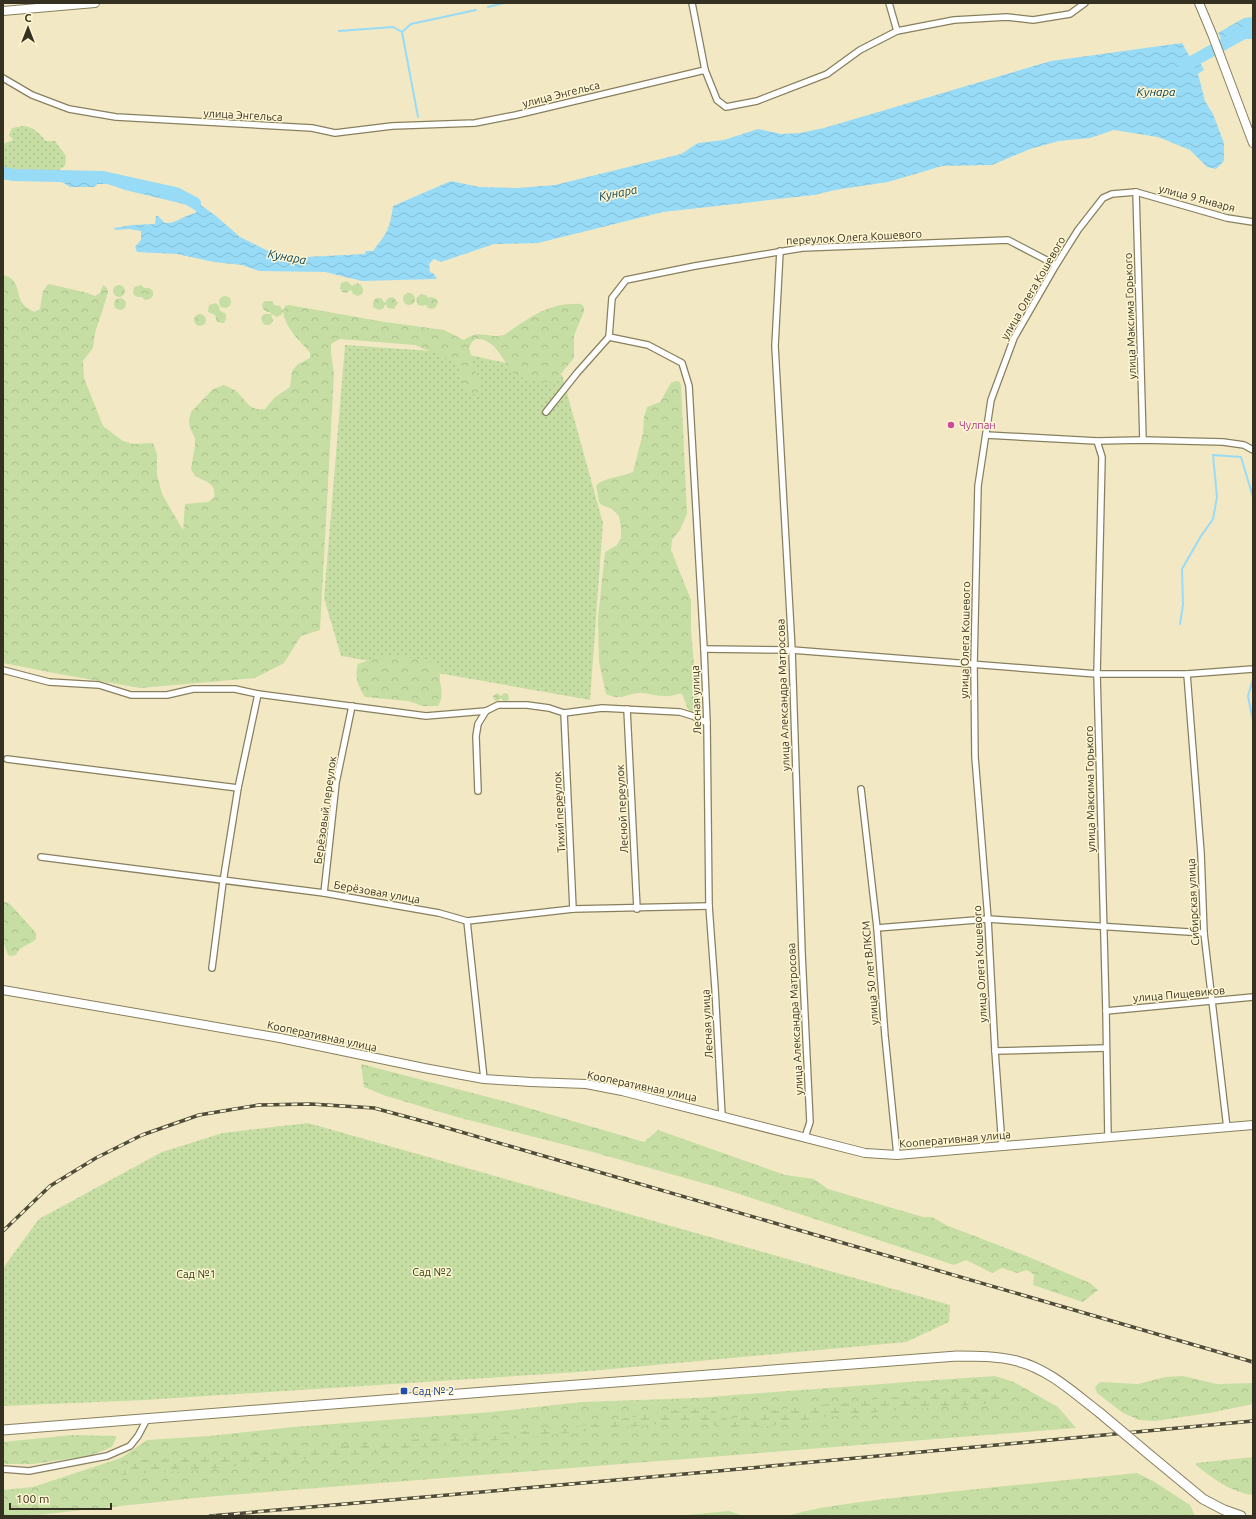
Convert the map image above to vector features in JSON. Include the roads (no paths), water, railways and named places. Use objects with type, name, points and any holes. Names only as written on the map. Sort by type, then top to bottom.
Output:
[{"type":"main road","points":[[3,11],[95,3]]},
{"type":"main road","points":[[1199,3],[1253,144]]},
{"type":"main road","name":"Кооперативная улица","points":[[3,990],[280,1038],[484,1079],[586,1084],[622,1091],[865,1153],[897,1155],[1253,1125]]},
{"type":"main road","points":[[3,1430],[957,1356],[987,1356],[1018,1361],[1042,1371],[1060,1382],[1100,1413],[1203,1499],[1224,1510],[1241,1516]]},
{"type":"street","points":[[692,3],[705,70],[717,100],[726,106],[757,101],[827,74],[860,50],[897,32],[954,20],[1007,17],[1033,20],[1070,14],[1085,3]]},
{"type":"street","points":[[889,3],[897,32]]},
{"type":"street","name":"улица Энгельса","points":[[3,78],[32,95],[69,110],[116,117],[312,128],[335,133],[392,126],[474,123],[516,115],[705,70]]},
{"type":"street","name":"улица 9 Января","points":[[1136,192],[1227,218],[1253,222]]},
{"type":"street","name":"улица Олега Кошевого","points":[[1002,1146],[988,918],[975,757],[974,666],[978,486],[991,400],[1014,338],[1078,230],[1103,198],[1112,194],[1136,192]]},
{"type":"street","name":"улица Максима Горького","points":[[1136,192],[1143,440]]},
{"type":"street","name":"переулок Олега Кошевого","points":[[609,337],[612,298],[626,280],[780,251],[802,248],[1008,240],[1056,265]]},
{"type":"street","name":"улица Александра Матросова","points":[[780,251],[775,346],[792,650],[802,953],[810,1122],[805,1137]]},
{"type":"street","points":[[546,412],[567,384],[609,337]]},
{"type":"street","name":"Лесная улица","points":[[609,337],[648,346],[682,362],[689,386],[707,723],[709,906],[716,988],[722,1116]]},
{"type":"street","points":[[986,435],[1097,441],[1143,440],[1223,442],[1244,446],[1253,450]]},
{"type":"street","name":"улица Максима Горького","points":[[1097,441],[1102,457],[1097,674],[1108,1138]]},
{"type":"street","points":[[704,649],[792,650],[974,666],[1097,674],[1187,674],[1253,669]]},
{"type":"street","points":[[3,670],[49,682],[99,685],[130,695],[167,695],[193,689],[235,689],[258,694],[426,716],[486,711],[498,705],[527,705],[549,708],[564,713],[602,708],[680,712],[693,716],[707,723]]},
{"type":"street","name":"Сибирская улица","points":[[1187,674],[1200,845],[1204,933],[1227,1128]]},
{"type":"street","points":[[212,968],[238,788],[258,694]]},
{"type":"street","name":"Берёзовый переулок","points":[[324,893],[336,784],[352,706]]},
{"type":"street","name":"Лесной переулок","points":[[627,709],[637,909]]},
{"type":"street","points":[[478,791],[476,736],[478,724],[486,711]]},
{"type":"street","name":"Тихий переулок","points":[[564,713],[574,909]]},
{"type":"street","points":[[7,759],[238,788]]},
{"type":"street","name":"улица 50 лет ВЛКСМ","points":[[862,789],[877,928],[885,1036],[897,1155]]},
{"type":"street","name":"Берёзовая улица","points":[[41,857],[224,882],[324,893],[439,914],[467,921],[574,909],[637,909],[709,906]]},
{"type":"street","points":[[877,928],[988,918],[1204,933]]},
{"type":"street","points":[[467,921],[484,1079]]},
{"type":"street","name":"улица Пищевиков","points":[[1106,1011],[1253,997]]},
{"type":"street","points":[[995,1051],[1106,1048]]},
{"type":"street","points":[[3,1469],[29,1471],[107,1456],[130,1446],[138,1436],[146,1418]]},
{"type":"water","points":[[1253,17],[1253,39],[1245,39],[1225,46],[1218,33],[1244,18]]},
{"type":"water","name":"Кунара","points":[[1182,43],[1191,59],[1198,58],[1204,70],[1198,74],[1205,101],[1213,114],[1224,143],[1224,161],[1216,169],[1207,167],[1190,150],[1158,137],[1114,130],[1090,138],[1059,141],[1030,149],[992,165],[942,166],[888,182],[835,190],[814,195],[663,212],[538,243],[494,244],[441,262],[434,259],[429,264],[430,272],[434,274],[437,279],[362,281],[325,272],[259,271],[242,265],[214,262],[177,254],[137,252],[135,247],[141,240],[141,231],[129,229],[115,230],[114,228],[155,224],[156,216],[158,216],[165,223],[169,223],[196,213],[196,211],[188,205],[125,190],[108,184],[97,184],[94,187],[70,187],[62,182],[64,174],[74,177],[110,178],[147,185],[191,198],[216,216],[240,237],[287,258],[365,254],[366,251],[373,251],[385,235],[391,220],[393,206],[451,181],[479,187],[517,188],[555,185],[681,154],[698,143],[724,140],[758,129],[781,134],[800,133],[824,128],[1051,61]]},
{"type":"waterway","points":[[488,7],[504,3]]},
{"type":"waterway","points":[[402,32],[411,24],[476,10]]},
{"type":"waterway","points":[[339,31],[393,27],[402,32],[418,117]]},
{"type":"waterway","name":"Кунара","points":[[1184,66],[1253,28]]},
{"type":"waterway","name":"Кунара","points":[[3,173],[14,175],[103,177],[176,193],[195,203]]},
{"type":"waterway","points":[[1180,624],[1183,605],[1182,569],[1201,536],[1213,519],[1217,497],[1213,455],[1241,457],[1253,497]]},
{"type":"waterway","points":[[1253,679],[1248,696],[1253,721]]},
{"type":"railway","points":[[3,1231],[50,1186],[96,1158],[142,1135],[199,1115],[259,1105],[311,1104],[374,1108],[1253,1362]]},
{"type":"railway","points":[[210,1516],[707,1472],[1253,1421]]},
{"type":"place","name":"Чулпан","points":[[951,425]]},
{"type":"place","name":"Сад № 2","points":[[404,1391]]},
{"type":"park label","name":"Сад №2","points":[[432,1272]]},
{"type":"park label","name":"Сад №1","points":[[196,1274]]}]
